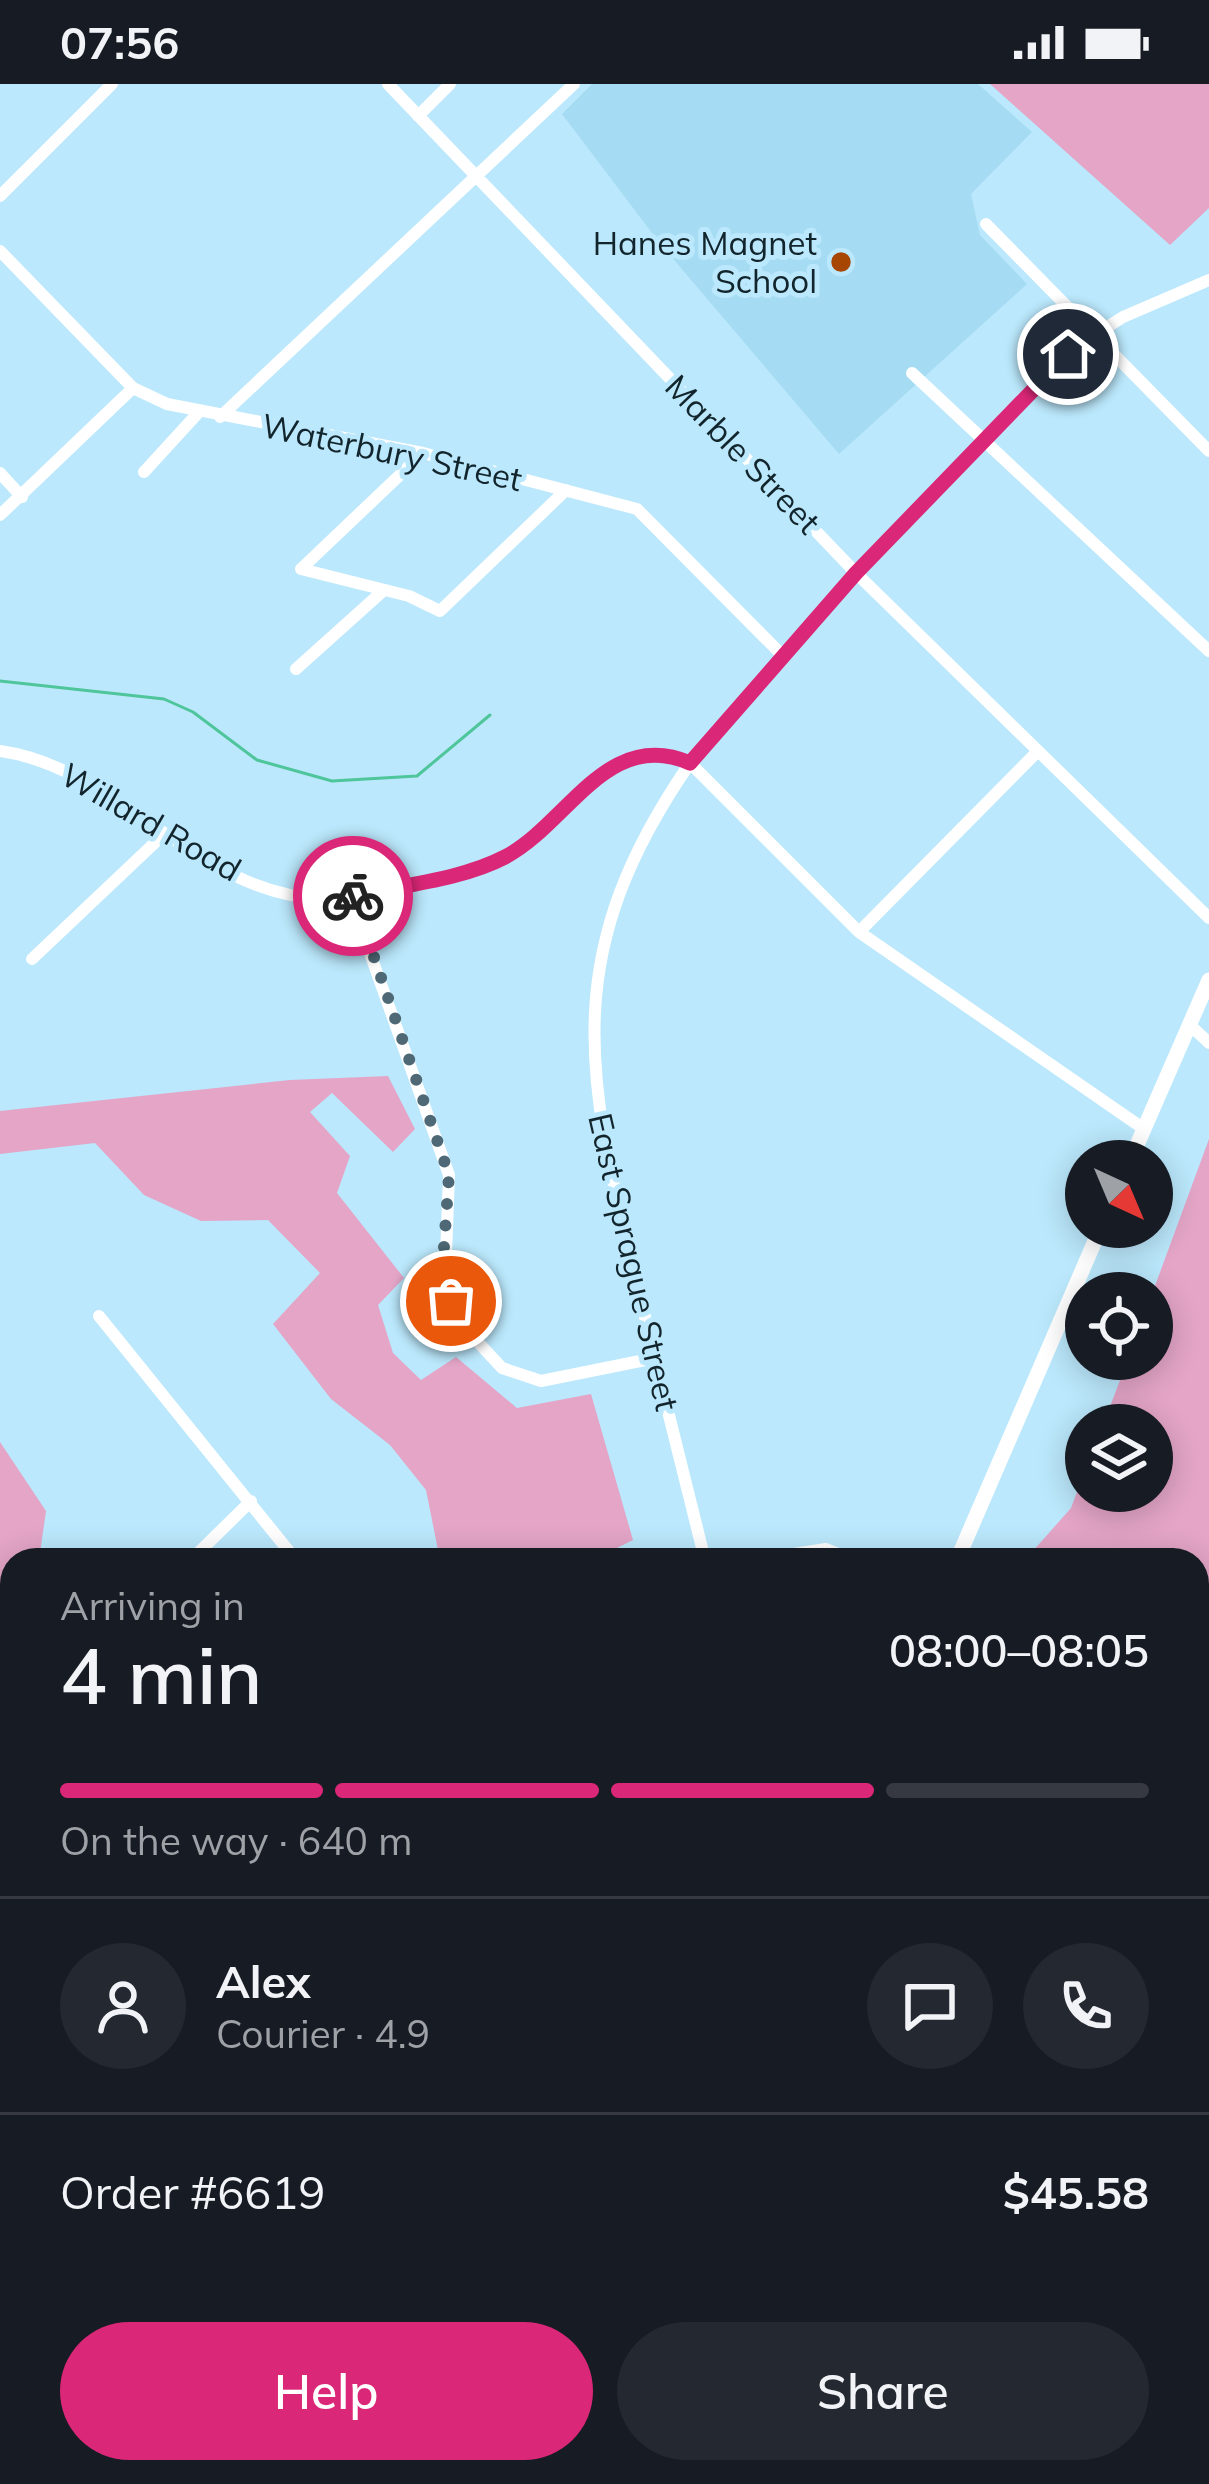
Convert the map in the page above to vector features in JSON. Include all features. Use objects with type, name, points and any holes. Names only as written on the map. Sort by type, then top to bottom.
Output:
[{"type":"main road","points":[[1139,1140],[1209,980]]},
{"type":"main road","points":[[962,1548],[1092,1248]]},
{"type":"street","points":[[0,196],[112,84]]},
{"type":"street","name":"Marble Street","points":[[388,84],[856,573],[1209,918]]},
{"type":"street","points":[[418,116],[450,84]]},
{"type":"street","points":[[220,417],[574,84]]},
{"type":"street","points":[[986,224],[1209,451]]},
{"type":"street","name":"Waterbury Street","points":[[0,250],[133,388],[198,413],[423,453],[637,509],[783,656]]},
{"type":"street","name":"East Sprague Street","points":[[702,1548],[596,1113],[592,1033],[602,956],[623,882],[662,803],[690,763],[856,573],[980,441],[1095,332],[1209,280]]},
{"type":"street","points":[[912,373],[1209,652]]},
{"type":"street","points":[[0,515],[133,388]]},
{"type":"street","points":[[144,472],[198,413]]},
{"type":"street","points":[[423,453],[301,569],[384,590],[440,611],[566,490]]},
{"type":"street","points":[[0,473],[22,497]]},
{"type":"street","points":[[296,669],[384,590]]},
{"type":"street","name":"Willard Road","points":[[0,751],[35,758],[83,779],[163,835],[275,890],[321,899],[350,897],[500,860],[530,839],[592,780],[623,761],[652,752],[690,763]]},
{"type":"street","points":[[859,932],[1036,752]]},
{"type":"street","points":[[690,763],[859,932],[1144,1129]]},
{"type":"street","points":[[32,959],[163,835]]},
{"type":"street","points":[[350,897],[449,1175],[443,1261],[451,1301],[463,1326],[502,1368],[541,1382],[655,1358]]},
{"type":"street","points":[[1190,1025],[1209,1043]]},
{"type":"street","points":[[99,1316],[287,1548]]},
{"type":"street","points":[[203,1548],[251,1501]]},
{"type":"shaded area","name":"Hanes Magnet School","points":[[592,84],[978,84],[1032,132],[971,194],[980,235],[1027,284],[839,454],[658,241],[562,114]]},
{"type":"shaded area","points":[[990,84],[1209,84],[1209,208],[1170,245]]},
{"type":"shaded area","points":[[388,1076],[415,1129],[393,1152],[332,1093],[310,1112],[350,1156],[337,1193],[404,1278],[378,1305],[393,1353],[421,1380],[456,1357],[517,1408],[591,1394],[633,1540],[617,1548],[438,1548],[426,1490],[390,1445],[331,1399],[273,1324],[320,1273],[268,1220],[201,1221],[144,1195],[95,1143],[0,1154],[0,1111],[290,1080]]},
{"type":"shaded area","points":[[1209,1139],[1209,1548],[1036,1548],[1067,1512],[1173,1512],[1173,1404],[1111,1404],[1120,1380],[1173,1380],[1173,1272],[1160,1272],[1173,1248]]},
{"type":"shaded area","points":[[0,1442],[46,1511],[41,1548],[0,1548]]},
{"type":"waterway","points":[[0,681],[164,699],[193,712],[257,760],[332,781],[417,776],[490,715]]},
{"type":"way so far","points":[[353,896],[449,1175],[443,1261],[451,1301]]},
{"type":"place","name":"Hanes Magnet School","points":[[841,262]]},
{"type":"route","points":[[353,896],[500,860],[530,839],[592,780],[623,761],[652,752],[690,763],[856,573],[1068,354]]}]
